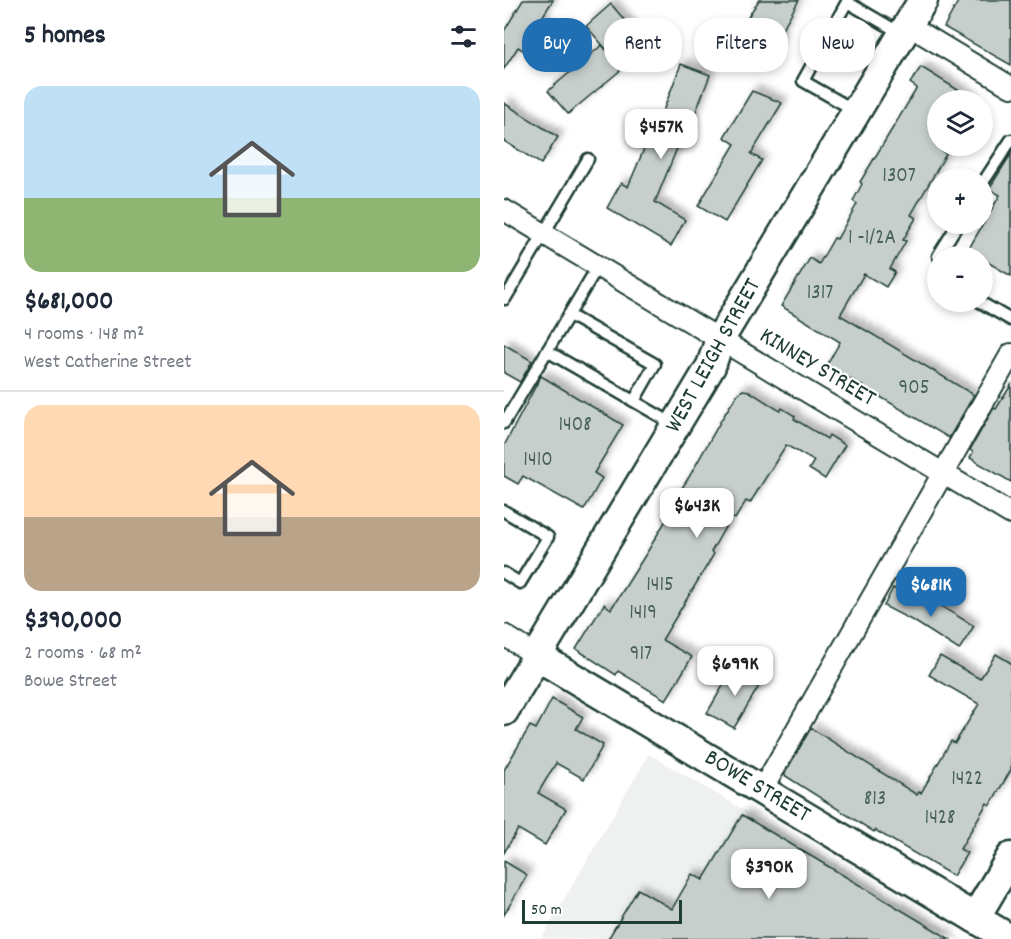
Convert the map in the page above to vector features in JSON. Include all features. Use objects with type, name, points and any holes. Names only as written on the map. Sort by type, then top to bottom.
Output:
[{"type":"street","name":"WEST LEIGH STREET","points":[[504,711],[711,366],[720,339],[923,0]]},
{"type":"street","points":[[905,29],[1011,87]]},
{"type":"street","name":"KINNEY STREET","points":[[504,210],[1011,514]]},
{"type":"street","points":[[762,790],[1011,354]]},
{"type":"street","name":"BOWE STREET","points":[[504,635],[1010,939]]},
{"type":"street","points":[[975,918],[1011,857]]},
{"type":"lane","points":[[856,111],[803,81],[848,2],[905,29]]},
{"type":"lane","points":[[993,168],[1011,140]]},
{"type":"lane","points":[[505,299],[588,159]]},
{"type":"lane","points":[[504,423],[598,266]]},
{"type":"lane","points":[[993,310],[1011,320]]},
{"type":"lane","points":[[569,315],[655,364],[634,401]]},
{"type":"lane","points":[[547,351],[676,425]]},
{"type":"lane","points":[[504,511],[548,537],[520,583],[504,573]]},
{"type":"shaded area","points":[[649,754],[963,939],[541,939]]},
{"type":"building","points":[[523,0],[553,0],[542,18],[522,18],[522,50],[518,47],[504,69],[504,31]]},
{"type":"building","points":[[759,0],[799,0],[788,19],[748,17]]},
{"type":"building","points":[[959,0],[1011,0],[1011,65],[944,27]]},
{"type":"building","points":[[611,4],[623,18],[604,18],[604,47],[592,33],[592,21]]},
{"type":"building","points":[[602,45],[604,47],[604,72],[618,72],[568,114],[548,91],[570,72],[592,72],[592,54]]},
{"type":"building","points":[[682,64],[694,69],[694,72],[710,75],[684,143],[680,141],[655,202],[685,220],[671,246],[607,208],[621,183],[628,187],[652,130],[655,132],[678,72],[682,72]]},
{"type":"building","points":[[921,67],[958,90],[927,90],[927,156],[945,156],[938,168],[927,168],[927,187],[911,215],[916,218],[890,269],[895,272],[886,287],[864,274],[840,315],[974,395],[949,438],[827,365],[840,342],[781,306],[810,258],[819,264],[834,238],[837,239],[857,204],[853,201],[862,184],[860,182],[917,88],[910,83]]},
{"type":"building","points":[[752,91],[782,103],[751,154],[762,160],[725,222],[698,206],[735,144],[724,137]]},
{"type":"building","points":[[504,103],[558,137],[541,164],[504,141]]},
{"type":"building","points":[[1011,154],[1011,276],[993,265],[993,246],[970,246],[977,234],[993,234],[993,207],[1000,195],[993,191],[993,183]]},
{"type":"building","points":[[504,344],[532,361],[520,382],[504,373]]},
{"type":"building","points":[[541,376],[623,425],[594,473],[602,478],[584,510],[523,476],[518,484],[504,476],[504,446]]},
{"type":"building","points":[[1011,385],[1011,482],[970,458],[973,452],[970,450],[994,408],[996,409]]},
{"type":"building","points":[[743,390],[749,391],[780,411],[782,408],[795,416],[794,419],[827,439],[829,435],[845,445],[825,479],[809,469],[814,461],[786,445],[750,503],[746,501],[735,519],[731,517],[711,552],[714,554],[662,640],[692,657],[666,700],[618,671],[616,675],[576,649],[604,604],[611,609],[622,592],[666,520],[663,518],[723,417],[738,393]]},
{"type":"building","points":[[893,588],[928,606],[931,600],[974,626],[959,650],[917,623],[884,606]]},
{"type":"building","points":[[996,654],[1011,663],[1011,770],[990,805],[987,803],[960,849],[967,853],[953,876],[875,830],[874,832],[784,775],[811,728],[917,795],[921,793],[951,741],[955,743],[979,704],[929,675],[940,656],[980,679]]},
{"type":"building","points":[[735,665],[762,681],[734,728],[707,713]]},
{"type":"building","points":[[552,699],[583,717],[576,729],[603,745],[584,779],[556,763],[538,793],[566,809],[545,845],[518,829],[504,853],[504,770],[530,726],[536,729]]},
{"type":"building","points":[[742,815],[950,939],[608,939],[638,889],[672,909],[692,874],[703,880]]},
{"type":"building","points":[[504,861],[527,875],[504,915]]}]
